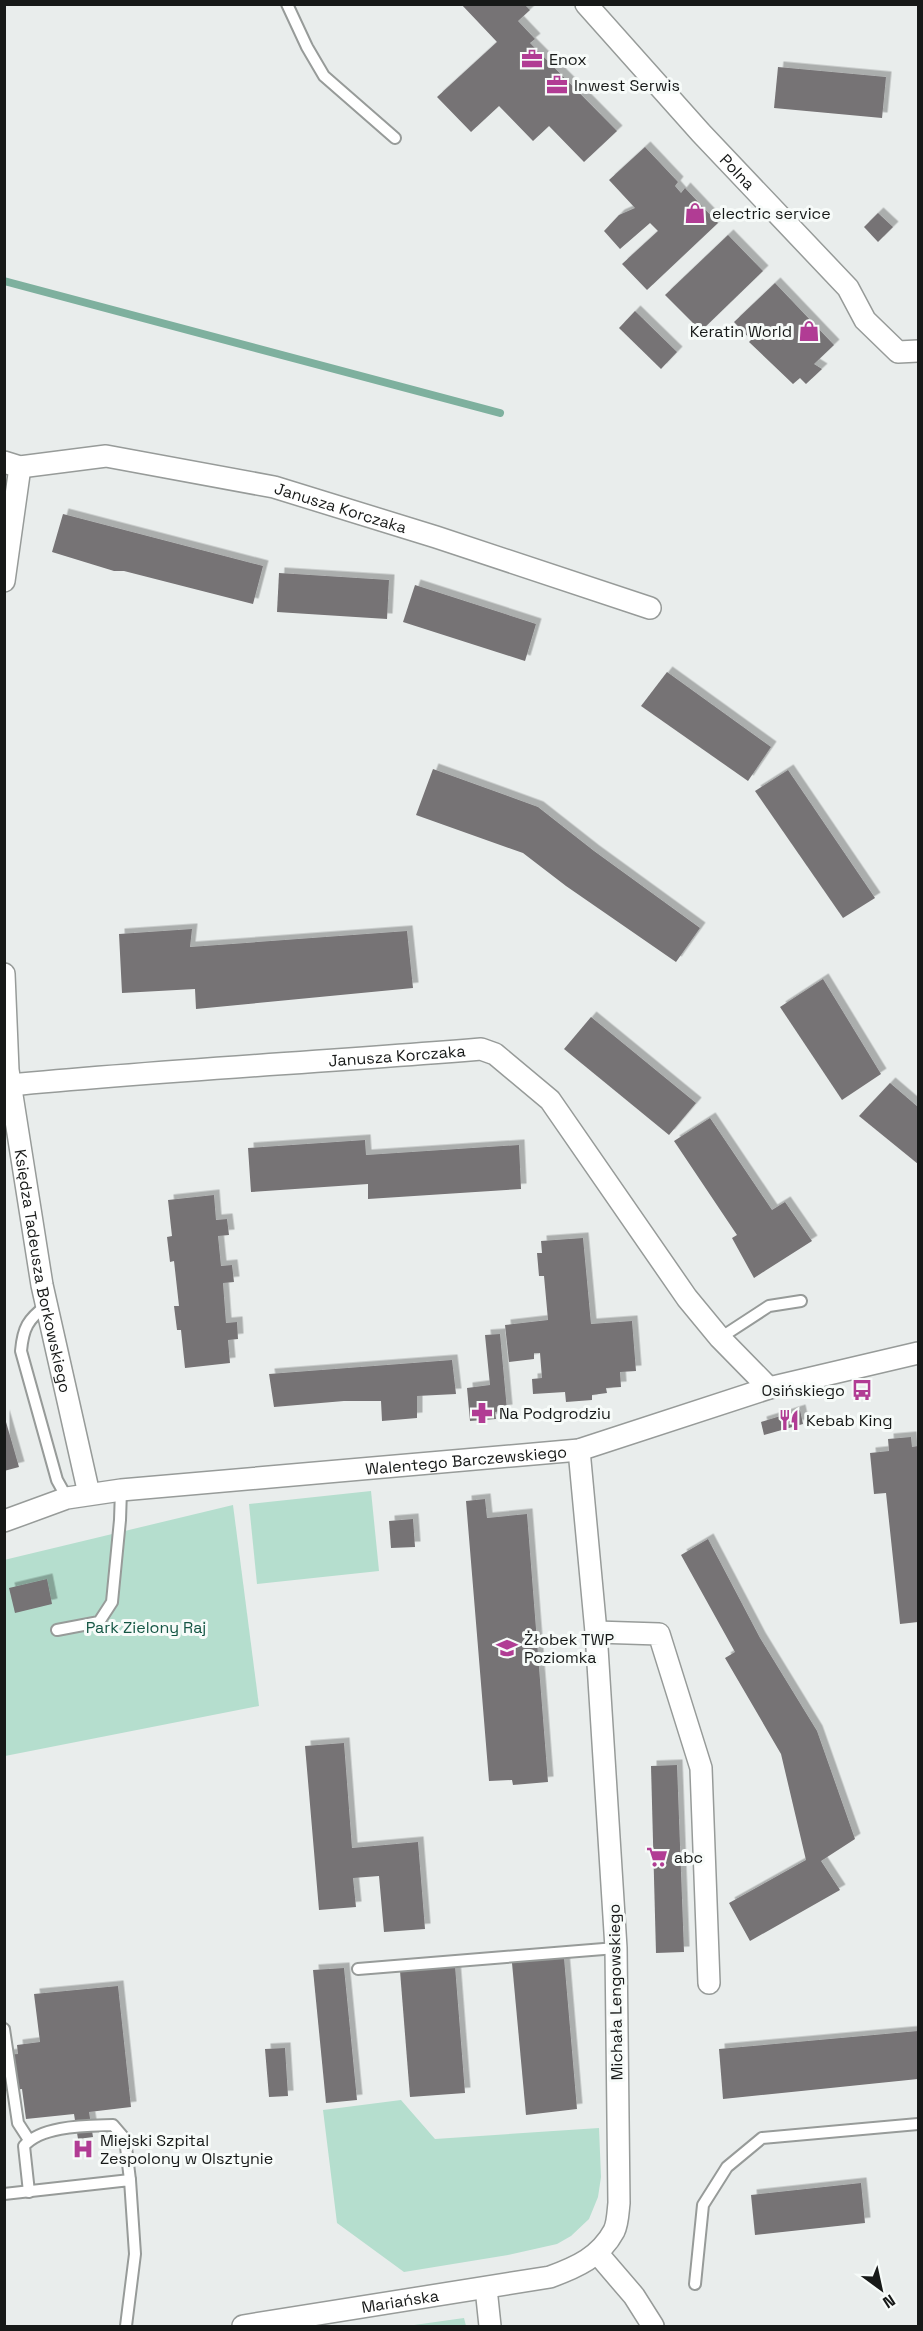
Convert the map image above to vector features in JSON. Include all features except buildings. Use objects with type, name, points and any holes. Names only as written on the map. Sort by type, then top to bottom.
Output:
[{"type":"street","name":"Polna","points":[[586,4],[701,133],[848,288],[865,320],[898,352],[918,351]]},
{"type":"street","name":"Janusza Korczaka","points":[[12,465],[106,456],[274,487],[458,544],[650,608]]},
{"type":"street","points":[[4,581],[12,465]]},
{"type":"street","name":"Księdza Tadeusza Borkowskiego","points":[[4,974],[10,1085],[46,1306],[89,1494]]},
{"type":"street","name":"Janusza Korczaka","points":[[10,1085],[99,1076],[229,1069],[481,1049],[495,1054],[550,1100],[687,1298],[720,1338],[769,1388]]},
{"type":"street","name":"Walentego Barczewskiego","points":[[4,1521],[67,1498],[121,1490],[579,1450],[769,1388],[918,1353]]},
{"type":"street","name":"Michała Lengowskiego","points":[[579,1450],[596,1632],[616,1948],[620,2203],[615,2229],[598,2254]]},
{"type":"street","points":[[596,1632],[659,1634],[700,1768],[708,1983]]},
{"type":"street","points":[[598,2254],[634,2296],[653,2326]]},
{"type":"street","name":"Mariańska","points":[[243,2326],[327,2320],[550,2277],[576,2267],[598,2254]]},
{"type":"street","points":[[486,2288],[490,2326]]},
{"type":"lane","points":[[287,4],[307,47],[324,75],[395,138]]},
{"type":"lane","points":[[720,1338],[770,1306],[801,1301]]},
{"type":"lane","points":[[46,1306],[33,1315],[23,1332],[21,1351],[57,1480],[67,1498]]},
{"type":"lane","points":[[57,1630],[99,1622],[112,1602],[121,1490]]},
{"type":"lane","points":[[358,1970],[616,1948]]},
{"type":"lane","points":[[4,2029],[18,2123],[29,2140]]},
{"type":"lane","points":[[695,2284],[703,2205],[727,2167],[762,2138],[918,2124]]},
{"type":"lane","points":[[29,2192],[24,2146],[29,2140],[40,2134],[76,2127],[113,2126],[125,2139],[135,2254],[126,2326]]},
{"type":"lane","points":[[4,2194],[130,2180]]},
{"type":"green space","points":[[371,1491],[379,1571],[257,1584],[249,1504]]},
{"type":"green space","name":"Park Zielony Raj","points":[[233,1505],[259,1706],[5,1756],[4,1560]]},
{"type":"green space","points":[[401,2100],[435,2139],[599,2128],[601,2177],[598,2197],[589,2219],[571,2236],[557,2244],[508,2255],[404,2272],[337,2223],[323,2110]]},
{"type":"green space","points":[[464,2318],[466,2326],[407,2326]]},
{"type":"waterway","points":[[4,281],[500,413]]},
{"type":"place","name":"Enox","points":[[532,59]]},
{"type":"place","name":"Inwest Serwis","points":[[557,85]]},
{"type":"place","name":"electric service","points":[[695,213]]},
{"type":"place","name":"Keratin World","points":[[809,331]]},
{"type":"place","name":"Osińskiego","points":[[862,1390]]},
{"type":"place","name":"Na Podgrodziu","points":[[482,1413]]},
{"type":"place","name":"Kebab King","points":[[789,1420]]},
{"type":"place","name":"Żłobek TWP Poziomka","points":[[507,1648]]},
{"type":"place","name":"abc","points":[[657,1857]]},
{"type":"place","name":"Miejski Szpital Zespolony w Olsztynie","points":[[83,2149]]}]
